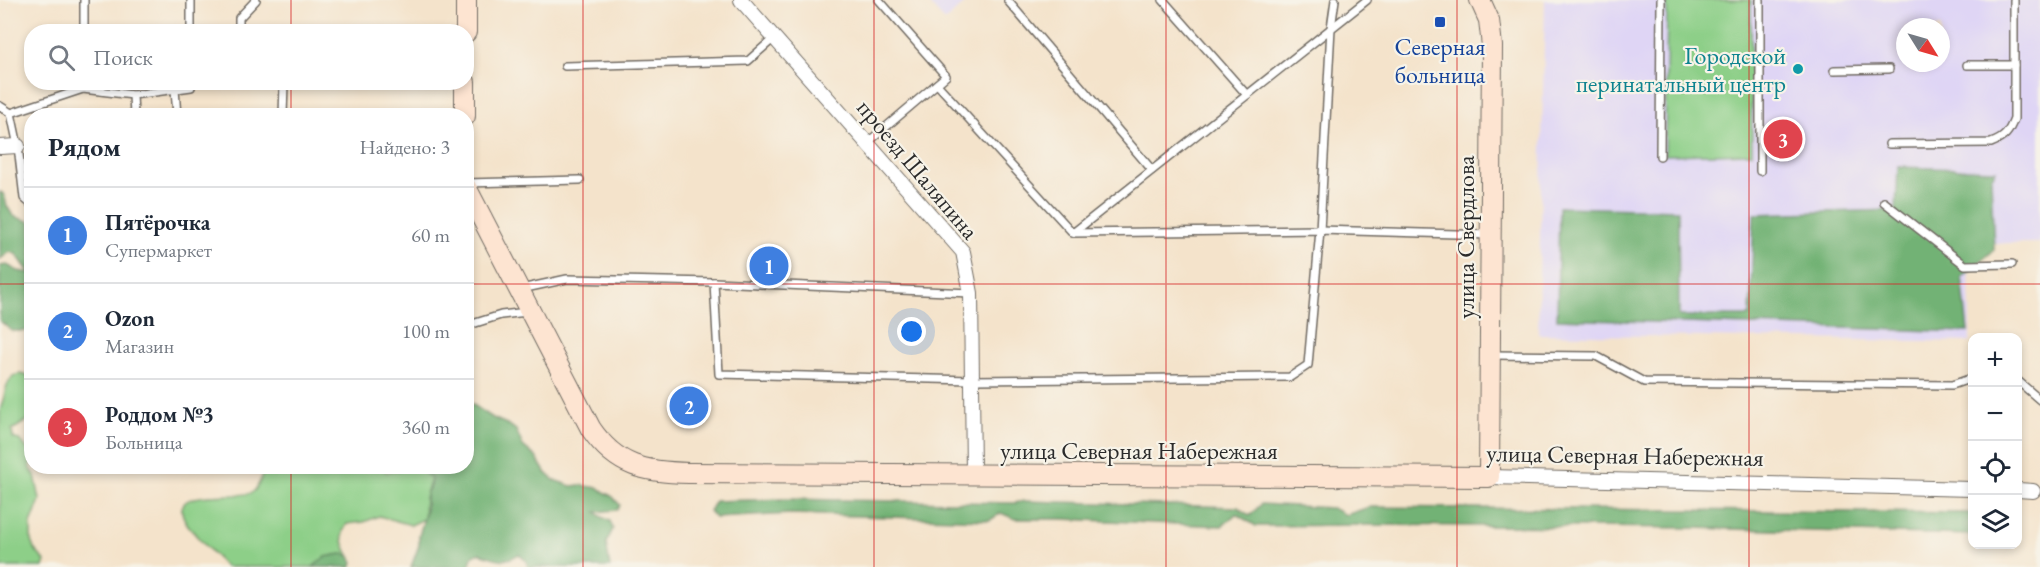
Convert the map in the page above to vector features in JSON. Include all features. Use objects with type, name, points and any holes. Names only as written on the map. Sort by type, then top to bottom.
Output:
[{"type":"street","points":[[466,0],[466,24]]},
{"type":"street","name":"проезд Шаляпина","points":[[741,0],[963,252],[971,293],[973,474]]},
{"type":"street","name":"улица Свердлова","points":[[1480,0],[1489,20],[1492,46],[1489,477]]},
{"type":"street","points":[[465,90],[465,108]]},
{"type":"street","points":[[0,147],[18,146]]},
{"type":"street","name":"улица Северная Набережная","points":[[474,212],[599,441],[616,457],[636,465],[673,472],[1489,477],[1968,489]]},
{"type":"street","points":[[2022,490],[2037,491]]},
{"type":"lane","points":[[84,0],[84,24]]},
{"type":"lane","points":[[191,0],[191,24]]},
{"type":"lane","points":[[239,24],[239,18],[256,0]]},
{"type":"lane","points":[[867,143],[946,76],[879,0]]},
{"type":"lane","points":[[1008,0],[1152,170]]},
{"type":"lane","points":[[1163,0],[1247,95]]},
{"type":"lane","points":[[714,282],[719,375],[972,380],[1290,377],[1308,365],[1320,230],[1331,28],[1335,0]]},
{"type":"lane","points":[[1072,233],[1366,0]]},
{"type":"lane","points":[[1660,156],[1661,0]]},
{"type":"lane","points":[[1760,0],[1760,171]]},
{"type":"lane","points":[[1888,144],[1991,143],[2003,139],[2014,119],[2014,0]]},
{"type":"lane","points":[[565,66],[748,61],[774,38]]},
{"type":"lane","points":[[1967,65],[2014,65]]},
{"type":"lane","points":[[1833,70],[1889,69]]},
{"type":"lane","points":[[937,84],[1072,233],[1320,230],[1491,235]]},
{"type":"lane","points":[[24,108],[72,90]]},
{"type":"lane","points":[[105,90],[133,95],[168,90]]},
{"type":"lane","points":[[175,90],[176,108]]},
{"type":"lane","points":[[283,108],[284,90]]},
{"type":"lane","points":[[133,95],[134,108]]},
{"type":"lane","points":[[0,106],[11,113],[18,146],[24,198]]},
{"type":"lane","points":[[11,113],[24,108]]},
{"type":"lane","points":[[474,185],[580,180]]},
{"type":"lane","points":[[1884,202],[1965,265],[2012,264]]},
{"type":"lane","points":[[518,290],[567,279],[714,282],[971,293]]},
{"type":"lane","points":[[474,323],[501,315],[529,312]]},
{"type":"lane","points":[[1490,355],[1596,356],[1644,382],[1952,385],[1968,379]]},
{"type":"lane","points":[[2022,384],[2040,400]]},
{"type":"shaded area","points":[[926,0],[968,0],[945,21]]},
{"type":"shaded area","points":[[1545,0],[2040,0],[2040,243],[1969,243],[1970,333],[1968,333],[1968,342],[1538,334]]},
{"type":"green space","points":[[1667,0],[1751,0],[1752,153],[1665,155]]},
{"type":"green space","points":[[1898,167],[1996,170],[1991,178],[1994,250],[1962,277],[1968,332],[1557,319],[1559,207],[1678,210],[1679,316],[1750,316],[1754,214],[1896,210]]},
{"type":"green space","points":[[0,192],[4,194],[13,216],[24,220],[24,265],[16,254],[10,252],[0,259]]},
{"type":"green space","points":[[7,265],[24,272],[24,331],[12,331],[0,321],[0,266]]},
{"type":"green space","points":[[24,375],[24,422],[12,430],[13,438],[24,445],[24,474],[35,475],[40,500],[31,524],[31,541],[34,549],[45,561],[43,567],[0,567],[0,411],[7,385],[13,376]]},
{"type":"green space","points":[[474,406],[516,430],[523,446],[536,457],[545,472],[554,480],[571,486],[598,488],[613,497],[620,505],[617,510],[596,512],[610,521],[613,529],[606,543],[610,567],[528,567],[527,562],[519,554],[504,559],[479,553],[472,557],[469,567],[411,567],[419,545],[419,536],[426,511],[426,494],[431,478],[426,474],[474,474]]},
{"type":"green space","points":[[263,474],[426,474],[431,478],[425,498],[424,519],[411,525],[379,516],[364,522],[347,524],[343,532],[343,539],[349,555],[330,556],[313,567],[225,567],[188,525],[182,512],[184,503],[193,498],[205,496],[246,494],[253,492]]},
{"type":"green space","points":[[784,499],[1015,503],[1024,501],[1238,507],[1250,516],[1261,504],[1332,508],[1346,515],[1369,507],[1968,513],[1968,535],[1692,528],[1256,526],[1236,514],[1222,526],[1015,519],[1001,513],[990,520],[791,514],[715,518],[709,511],[715,501]]},
{"type":"green space","points":[[349,555],[353,562],[352,567],[313,567],[325,557]]},
{"type":"place","name":"Северная больница","points":[[1440,22]]},
{"type":"place","name":"Городской перинатальный центр","points":[[1798,69]]},
{"type":"place","name":"Роддом №3","points":[[1783,139]]},
{"type":"place","name":"Пятёрочка","points":[[769,266]]},
{"type":"place","name":"Ozon","points":[[689,406]]}]
